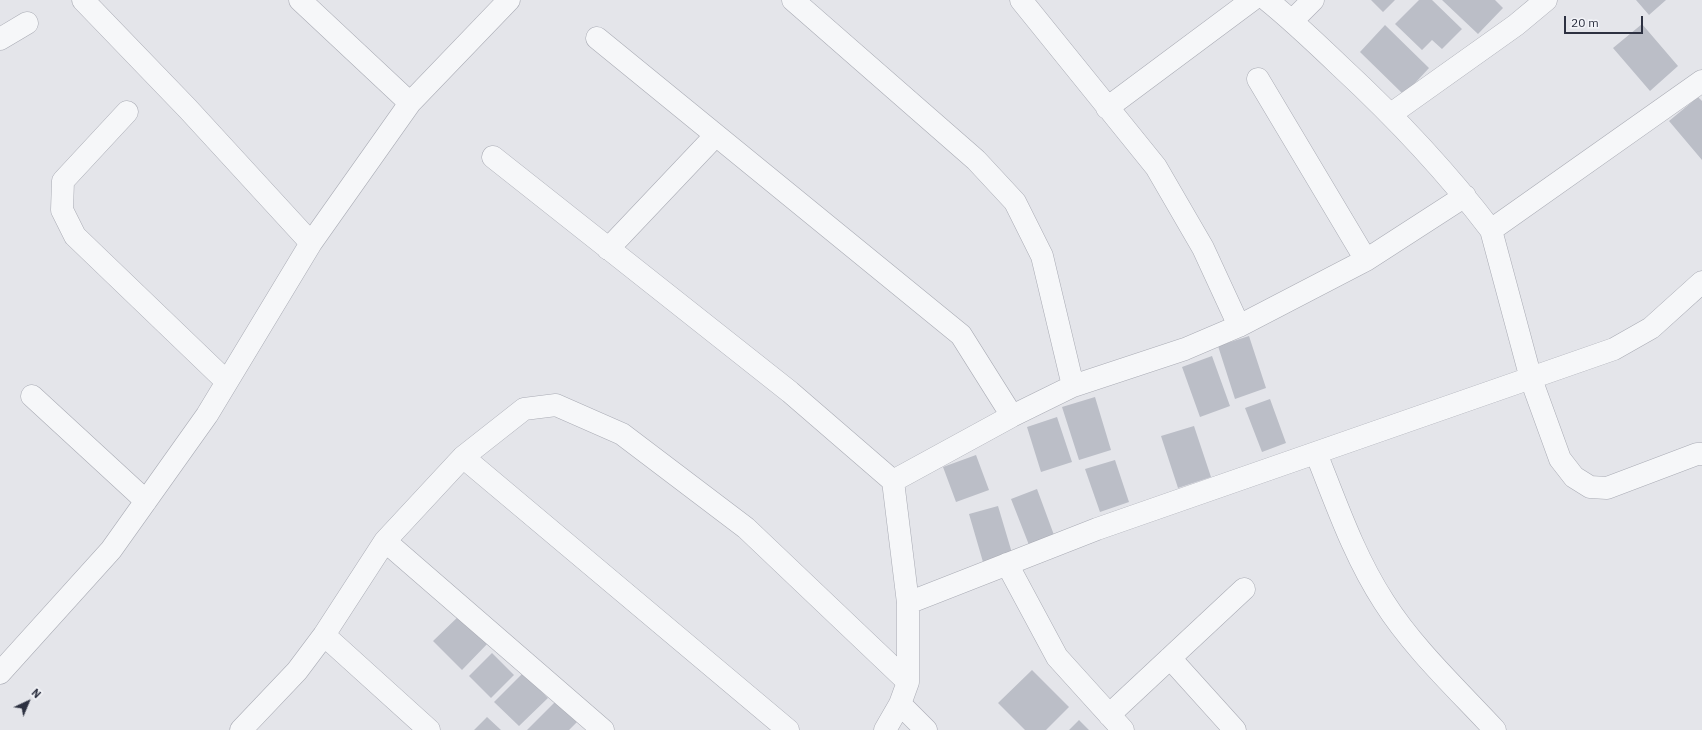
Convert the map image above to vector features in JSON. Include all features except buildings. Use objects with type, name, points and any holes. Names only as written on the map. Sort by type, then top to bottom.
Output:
[{"type":"street","points":[[83,0],[188,109],[311,243]]},
{"type":"street","points":[[300,0],[410,103]]},
{"type":"street","points":[[0,673],[112,550],[207,415],[311,243],[410,103],[509,0]]},
{"type":"street","points":[[793,0],[976,160],[1015,202],[1042,256],[1073,386]]},
{"type":"street","points":[[1021,0],[1107,108],[1156,166],[1203,248],[1239,326]]},
{"type":"street","points":[[1107,108],[1252,0]]},
{"type":"street","points":[[1267,0],[1292,21],[1391,114],[1465,196],[1491,230],[1531,379],[1560,459],[1574,477],[1590,487],[1607,488],[1697,454],[1702,454]]},
{"type":"street","points":[[1292,21],[1313,0]]},
{"type":"street","points":[[1391,114],[1516,25],[1546,0]]},
{"type":"street","points":[[0,39],[27,23]]},
{"type":"street","points":[[597,38],[960,335],[1012,416]]},
{"type":"street","points":[[1258,79],[1366,260]]},
{"type":"street","points":[[1491,230],[1702,81]]},
{"type":"street","points":[[127,112],[63,180],[62,210],[75,236],[227,382]]},
{"type":"street","points":[[608,248],[716,135]]},
{"type":"street","points":[[493,157],[790,392],[893,481],[908,603],[908,682],[900,704],[885,730]]},
{"type":"street","points":[[893,481],[1012,416],[1073,386],[1184,349],[1239,326],[1366,260],[1465,196]]},
{"type":"street","points":[[908,603],[1097,529],[1614,349],[1651,328],[1702,282]]},
{"type":"street","points":[[32,396],[146,501]]},
{"type":"street","points":[[241,730],[297,671],[324,635],[385,541],[463,457],[524,409],[556,405],[622,434],[746,528],[908,682]]},
{"type":"street","points":[[1316,453],[1359,557],[1383,601],[1404,631],[1495,730]]},
{"type":"street","points":[[463,457],[788,730]]},
{"type":"street","points":[[385,541],[603,730]]},
{"type":"street","points":[[1007,564],[1056,657],[1116,722],[1170,658],[1244,589]]},
{"type":"street","points":[[324,635],[429,730]]},
{"type":"street","points":[[1170,658],[1235,730]]},
{"type":"street","points":[[900,704],[926,730]]}]
